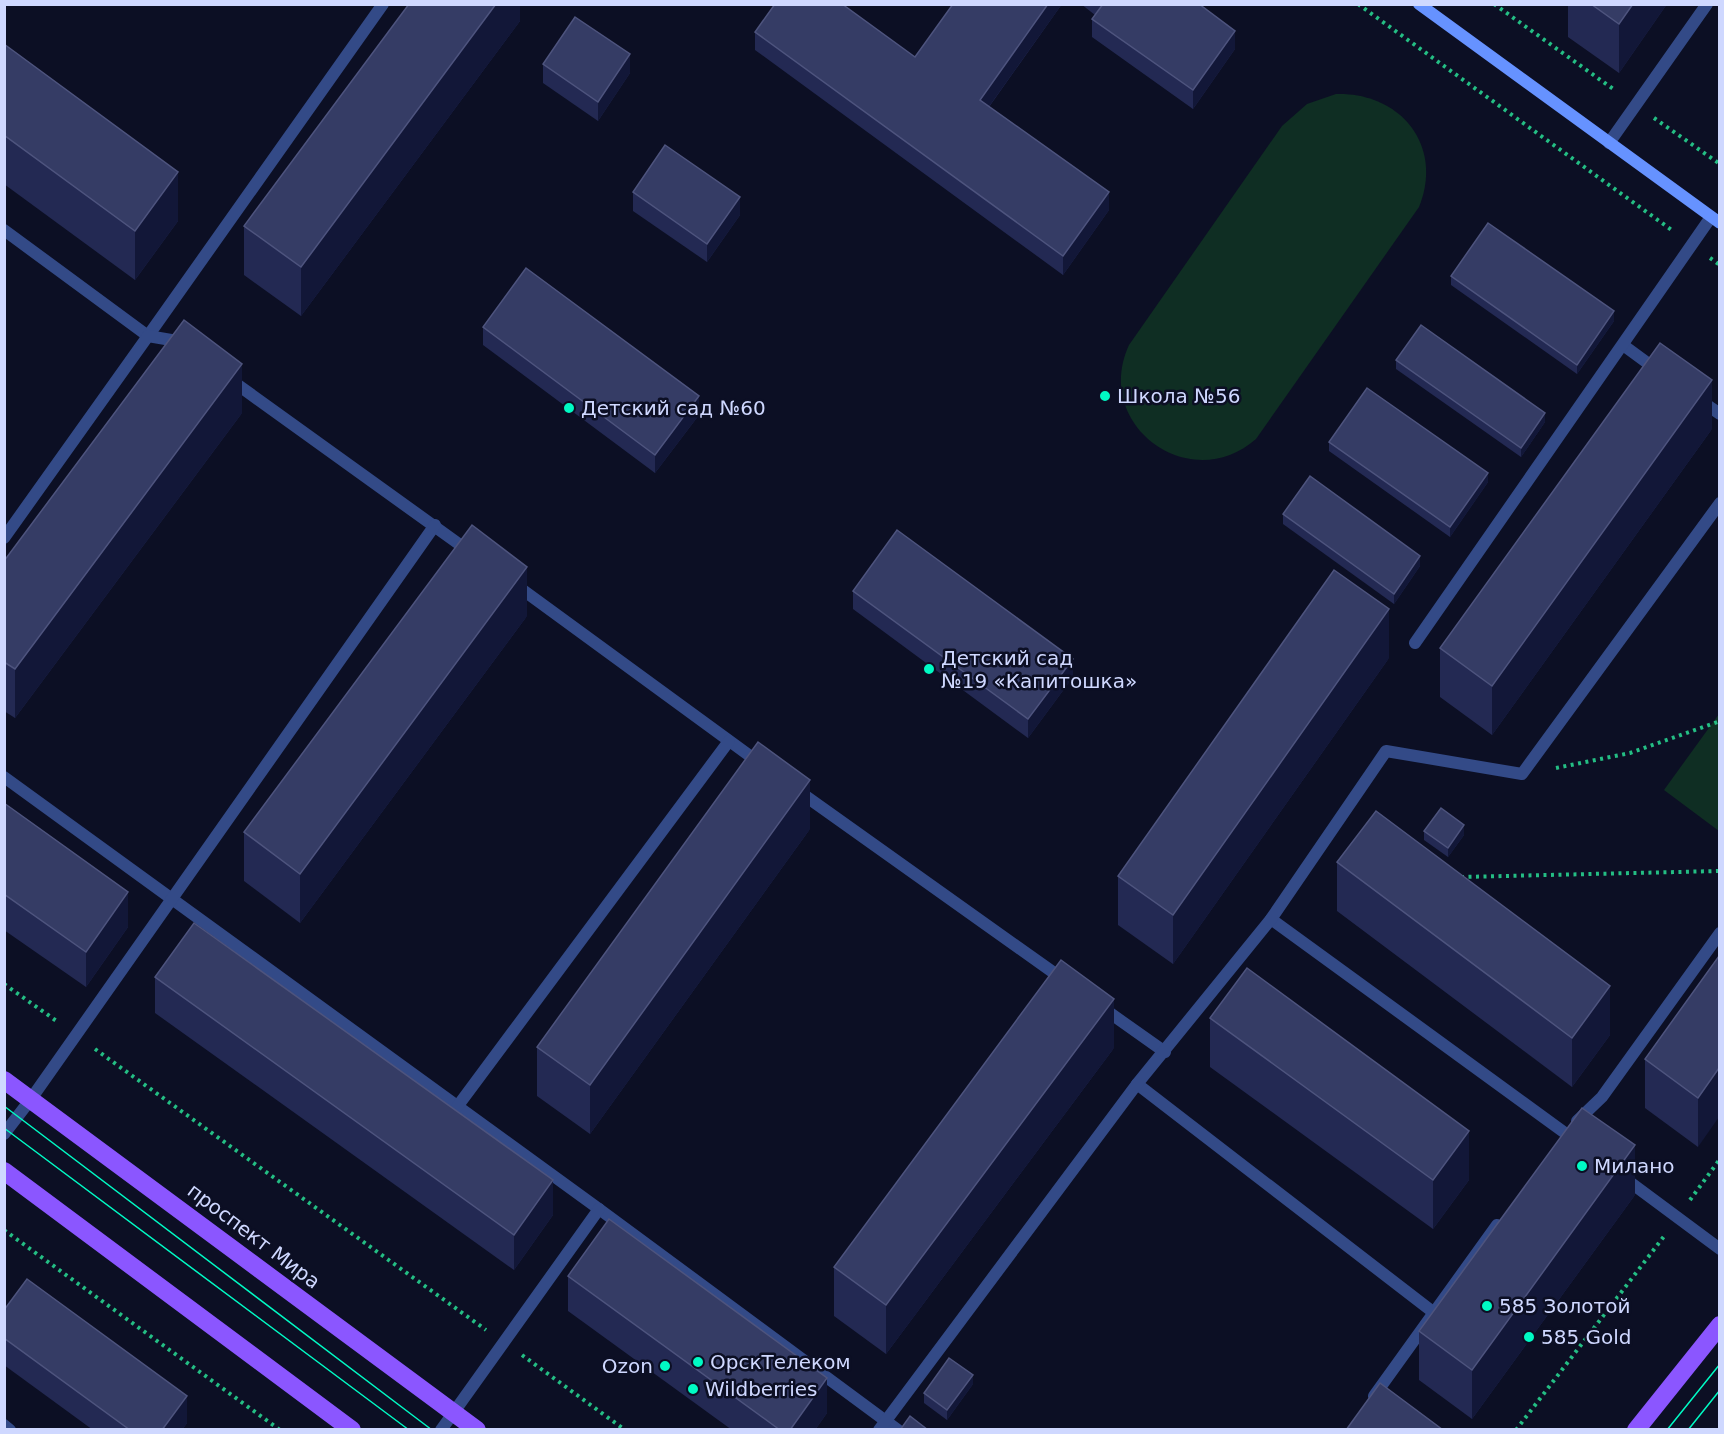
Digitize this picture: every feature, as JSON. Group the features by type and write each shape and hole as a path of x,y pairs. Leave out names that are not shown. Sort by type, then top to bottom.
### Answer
{"main road":[{"name":"проспект Мира","path":"4,1080 477,1430"},
{"path":"4,1171 352,1430"},
{"path":"1636,1430 1719,1325"}],"street":[{"path":"4,538 383,4"},
{"path":"1415,643 1692,245 1715,220 1419,4"},
{"path":"1609,143 1707,4"},
{"path":"4,230 148,336 177,341 196,355"},
{"path":"1623,345 1671,379"},
{"path":"224,375 482,560"},
{"path":"1690,393 1719,414"},
{"path":"882,1425 1137,1084 1271,919 1386,751 1522,774 1719,503"},
{"path":"4,1134 31,1099 435,525"},
{"path":"501,574 768,769"},
{"path":"457,1107 729,741"},
{"path":"4,777 599,1209 882,1425 898,1430"},
{"path":"787,783 1165,1052"},
{"path":"1271,919 1562,1137 1583,1146"},
{"path":"1562,1137 1602,1097 1719,933"},
{"path":"1137,1084 1433,1312"},
{"path":"1611,1167 1719,1249"},
{"path":"441,1430 599,1209"},
{"path":"1375,1399 1433,1312 1502,1218"},
{"path":"4,1425 10,1430"}],"path":[{"path":"1358,4 1719,265"},
{"path":"1494,4 1719,164"},
{"path":"1522,774 1630,753 1719,721"},
{"path":"1451,878 1719,871"},
{"path":"4,984 625,1430"},
{"path":"1687,1205 1719,1159"},
{"path":"4,1230 280,1430"},
{"path":"1516,1430 1667,1232"}],"green space":[{"path":"1336,94 1359,96 1379,102 1397,113 1411,126 1421,143 1426,163 1425,184 1419,207 1256,439 1230,455 1203,460 1177,456 1154,444 1136,425 1124,402 1121,374 1129,345 1282,126 1307,104"},
{"path":"1719,714 1719,831 1664,790"}],"building":[{"path":"409,4 496,4 301,267 244,226"},
{"path":"775,4 842,4 915,57 953,4 1048,4 980,100 1109,192 1063,256 755,32"},
{"path":"1103,4 1199,4 1235,31 1193,90 1092,19"},
{"path":"1591,4 1633,4 1619,24"},
{"path":"575,17 630,54 598,102 543,64"},
{"path":"4,44 178,172 135,231 4,135"},
{"path":"665,145 740,197 707,244 633,192"},
{"path":"1488,223 1614,311 1577,365 1451,276"},
{"path":"526,268 699,396 655,455 483,327"},
{"path":"184,320 242,364 15,669 4,662 4,561"},
{"path":"1421,325 1545,413 1521,448 1396,360"},
{"path":"1660,343 1712,380 1492,686 1440,648"},
{"path":"1367,388 1488,473 1450,527 1329,442"},
{"path":"1310,476 1420,556 1394,594 1283,514"},
{"path":"472,525 527,567 300,874 244,832"},
{"path":"897,530 1073,659 1028,719 853,591"},
{"path":"1334,570 1389,609 1173,915 1118,876"},
{"path":"758,742 810,780 590,1085 537,1047"},
{"path":"4,803 128,892 86,952 4,894"},
{"path":"1441,808 1464,825 1448,848 1424,831"},
{"path":"1376,811 1610,986 1572,1038 1337,862"},
{"path":"194,923 553,1180 514,1235 155,977"},
{"path":"1719,956 1719,1068 1698,1098 1645,1059"},
{"path":"1061,960 1114,999 886,1305 834,1267"},
{"path":"1247,968 1469,1131 1433,1180 1210,1018"},
{"path":"1582,1108 1635,1145 1472,1370 1419,1331"},
{"path":"609,1219 827,1378 790,1430 780,1430 568,1276"},
{"path":"27,1279 187,1396 162,1430 130,1430 4,1338 4,1310"},
{"path":"949,1358 973,1375 947,1410 924,1393"},
{"path":"1380,1383 1443,1430 1346,1430"},
{"path":"910,1416 928,1430 900,1430"}],"tram line":[{"path":"4,1106 432,1430"},
{"path":"4,1128 409,1430"},
{"path":"1667,1430 1720,1364"},
{"path":"1688,1430 1720,1390"}],"place":[{"name":"Школа №56","path":"1105,396"},
{"name":"Детский сад №60","path":"569,408"},
{"name":"Детский сад №19 «Капитошка»","path":"929,669"},
{"name":"Милано","path":"1582,1166"},
{"name":"585 Золотой","path":"1487,1306"},
{"name":"585 Gold","path":"1529,1337"},
{"name":"ОрскТелеком","path":"698,1362"},
{"name":"Ozon","path":"665,1366"},
{"name":"Wildberries","path":"693,1389"}]}
